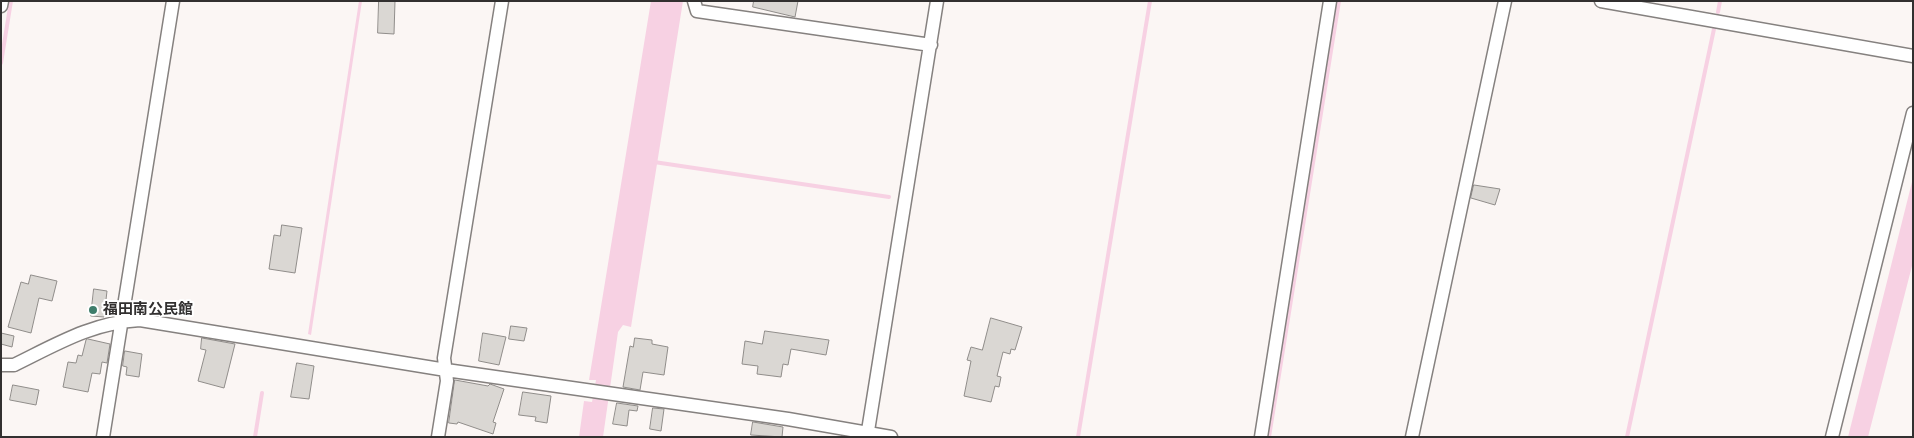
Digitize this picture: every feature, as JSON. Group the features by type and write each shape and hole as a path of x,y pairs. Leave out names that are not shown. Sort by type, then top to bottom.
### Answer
{"street":[{"path":"1,6 2,1"},
{"path":"104,437 173,1"},
{"path":"438,437 447,382 444,358 502,1"},
{"path":"694,1 697,11 930,45"},
{"path":"867,435 937,1"},
{"path":"1260,437 1330,1"},
{"path":"1412,437 1505,1"},
{"path":"1601,1 1913,56"},
{"path":"1832,437 1913,113"},
{"path":"1,365 14,365 86,330 123,321 140,320 446,370 592,391 867,435 891,437"}],"shaded area":[{"path":"359,1 362,1 311,335 308,334"},
{"path":"651,1 683,1 631,327 623,325 618,332 603,437 579,437 584,401 592,402 596,380 589,380"},
{"path":"1913,178 1913,262 1868,437 1848,437"}],"building":[{"path":"379,1 395,1 394,34 378,33"},
{"path":"754,1 798,1 795,17 753,7"},
{"path":"1474,185 1500,189 1495,205 1471,198"},
{"path":"282,225 302,228 295,273 269,269 274,235 280,236"},
{"path":"31,275 57,281 52,301 39,298 31,333 8,327 21,282 28,284"},
{"path":"94,289 107,291 104,317 91,316"},
{"path":"991,318 1022,327 1015,350 1011,349 1010,354 1003,352 997,376 1001,377 999,387 995,386 991,402 964,396 971,361 967,360 971,347 982,350"},
{"path":"511,326 527,328 524,341 509,339"},
{"path":"765,331 829,340 826,355 791,349 788,365 783,364 781,377 757,374 758,366 742,364 745,341 762,344"},
{"path":"1,333 14,336 12,347 1,344"},
{"path":"483,333 506,337 499,365 479,361"},
{"path":"202,338 235,344 224,388 198,381 206,350 201,349"},
{"path":"635,338 652,340 652,344 668,347 664,375 643,372 640,390 623,387 630,346 633,347"},
{"path":"86,340 110,344 107,363 102,362 100,374 92,373 88,392 63,387 68,362 76,363 78,355 82,356"},
{"path":"125,351 142,354 139,377 126,375 127,367 123,366"},
{"path":"297,363 314,366 309,399 291,397"},
{"path":"455,380 488,386 490,384 504,389 493,422 496,423 493,434 458,422 457,424 449,423"},
{"path":"13,385 39,390 36,405 10,400"},
{"path":"523,392 551,396 547,423 535,421 536,417 519,415"},
{"path":"617,403 638,406 637,411 629,410 627,426 613,424"},
{"path":"653,408 664,409 661,431 650,429"},
{"path":"753,422 783,427 782,437 751,435"}],"waterway":[{"path":"1,63 11,1"},
{"path":"1078,437 1150,1"},
{"path":"1269,437 1339,1"},
{"path":"1718,12 1720,1"},
{"path":"1627,437 1714,29"},
{"path":"654,162 889,197"},
{"path":"255,437 262,393"}],"place":[{"name":"福田南公民館","path":"93,310"}]}
